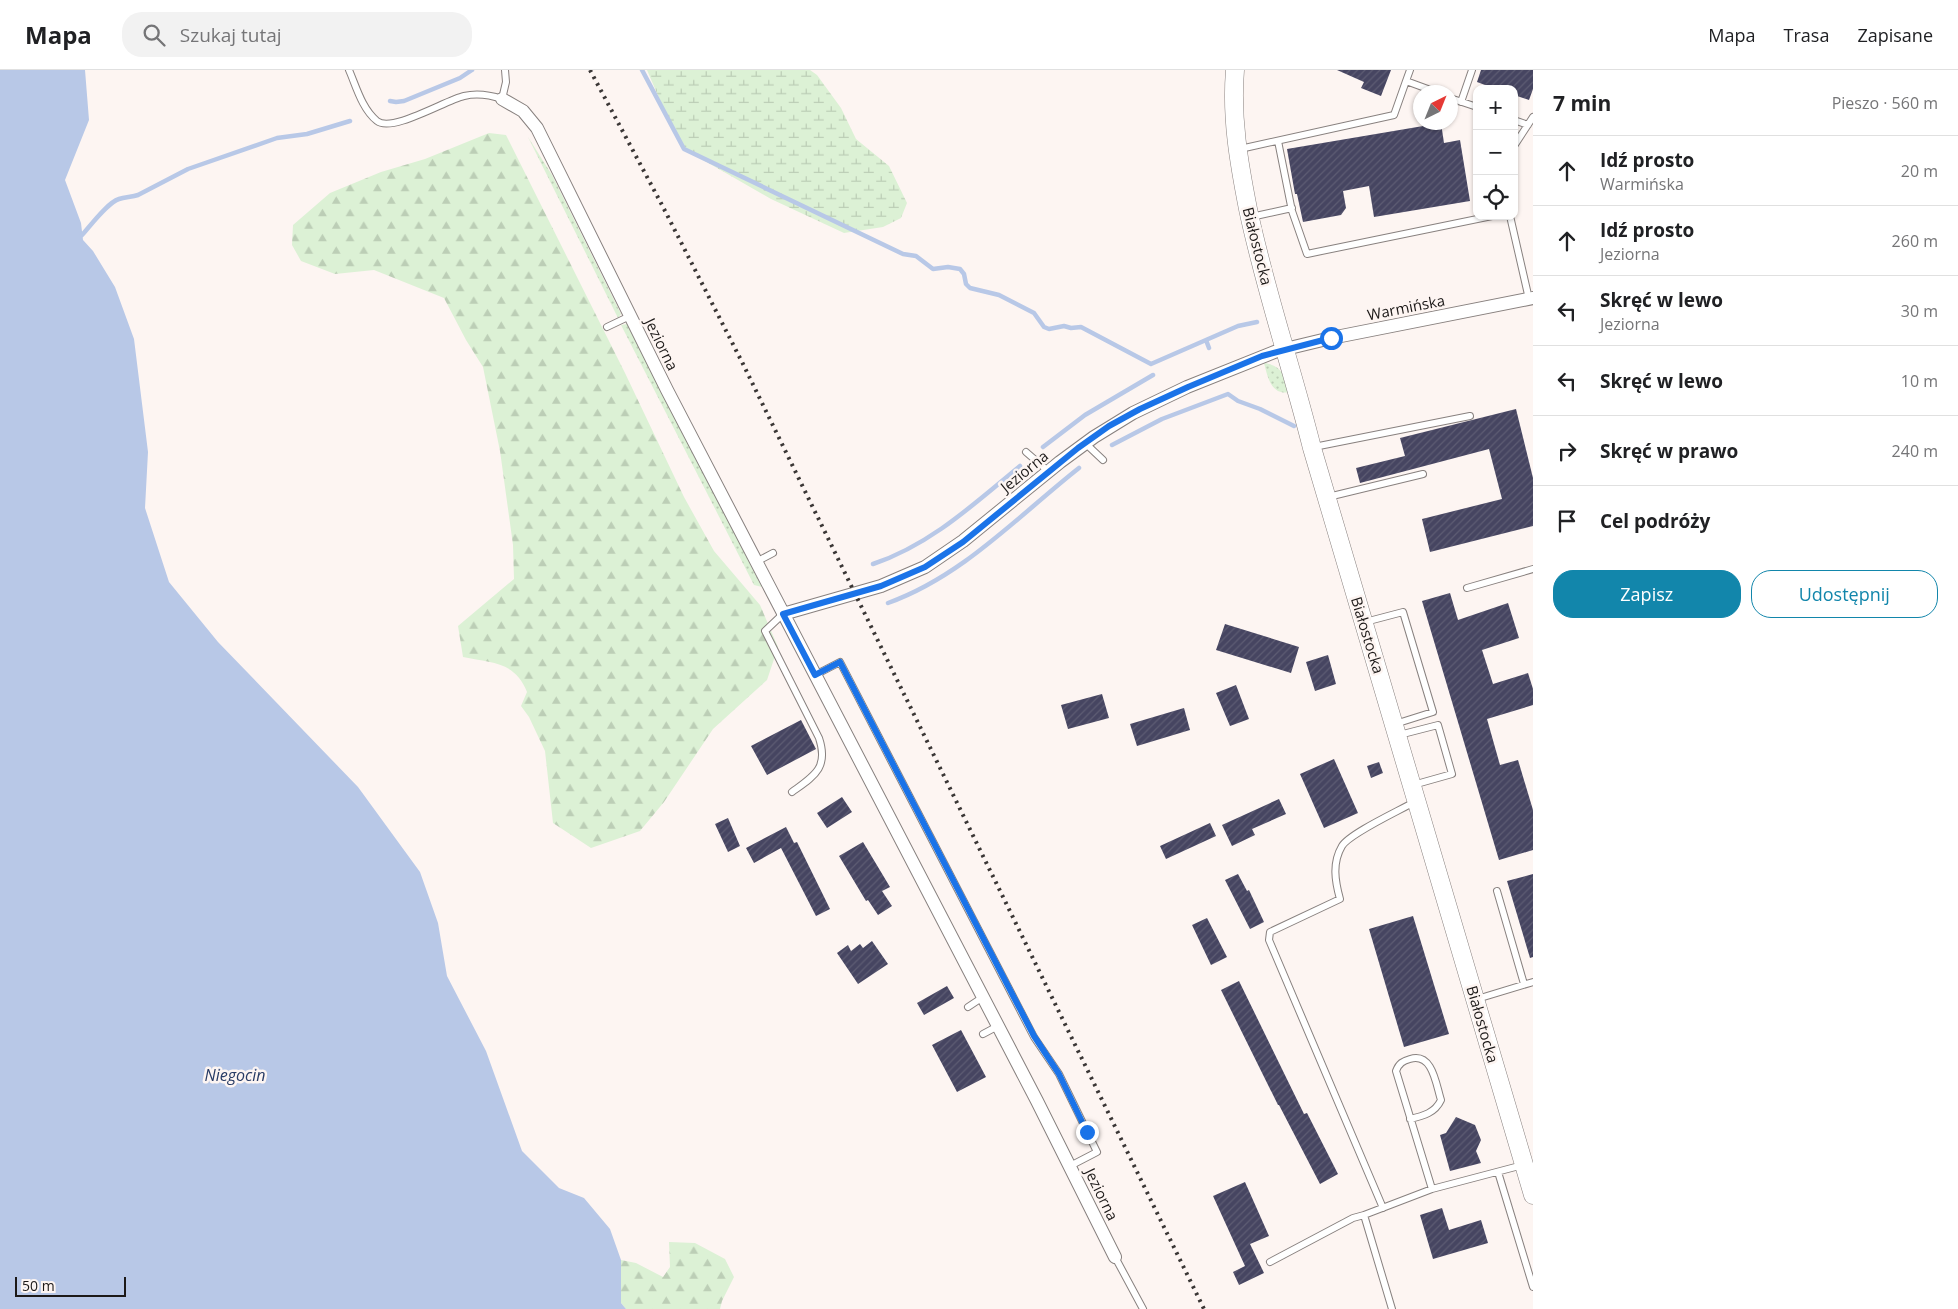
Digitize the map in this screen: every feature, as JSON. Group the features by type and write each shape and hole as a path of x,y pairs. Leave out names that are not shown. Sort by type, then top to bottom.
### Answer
{"street":[{"name":"Białostocka","path":"1235,70 1236,150 1256,247 1286,349 1312,448 1533,1195"},
{"name":"Jeziorna","path":"502,99 523,111 537,128 630,316 998,1026 1115,1257"},
{"name":"Warmińska","path":"1286,349 1531,298"},
{"name":"Jeziorna","path":"783,614 881,586 920,570 963,542 1048,471 1085,443 1122,419 1158,400 1258,358 1286,349"}],"lane":[{"path":"349,70 364,105 377,121 383,124 401,121 464,96 480,94 502,99 506,82 506,70"},
{"path":"1236,150 1394,115 1410,70"},
{"path":"1461,102 1472,70"},
{"path":"1406,82 1415,85"},
{"path":"1458,101 1473,106"},
{"path":"1518,140 1533,117"},
{"path":"1518,121 1528,125"},
{"path":"1278,141 1292,208 1307,254 1473,220"},
{"path":"1250,218 1292,208"},
{"path":"1511,220 1531,298"},
{"path":"607,327 630,316"},
{"path":"1312,448 1470,416"},
{"path":"1085,443 1103,460"},
{"path":"1026,452 1048,471"},
{"path":"1327,497 1423,474"},
{"path":"756,562 774,553"},
{"path":"1467,588 1533,569"},
{"path":"1364,622 1403,612 1433,712 1396,730"},
{"path":"783,614 765,631 819,738 823,757 822,764 814,776 792,792"},
{"path":"815,675 840,662 1034,1036 1059,1074 1097,1152 1070,1166"},
{"path":"1383,1208 1269,940 1270,932 1340,898 1334,879 1336,861 1343,844 1415,793 1452,774 1438,725 1396,730"},
{"path":"1497,891 1524,984"},
{"path":"1476,1000 1533,982"},
{"path":"968,1007 983,997"},
{"path":"983,1034 998,1026"},
{"path":"1410,1119 1426,1115 1437,1108 1441,1100 1429,1063 1423,1058 1404,1061 1398,1065 1396,1070 1410,1119 1432,1189"},
{"path":"1270,1262 1353,1218 1432,1189 1524,1165"},
{"path":"1498,1172 1533,1287"},
{"path":"1364,1215 1392,1309"},
{"name":"Jeziorna","path":"1115,1257 1143,1309"}],"green space":[{"path":"647,70 810,70 817,75 841,108 856,139 889,166 907,203 901,218 883,227 844,233 771,199 684,149 668,119"},
{"path":"489,133 506,135 625,373 684,497 714,551 760,605 778,647 767,680 713,729 664,802 640,831 591,848 553,823 545,751 529,717 521,706 527,692 522,682 516,674 501,665 463,657 458,626 514,579 513,545 500,451 483,367 466,340 444,298 374,270 335,274 301,261 292,245 293,225 330,193 381,172 425,159"},
{"path":"528,137 552,175 621,314 618,318"},
{"path":"627,324 762,587 754,585 621,325"},
{"path":"1264,363 1279,369 1285,377 1291,392 1284,393 1275,389 1269,380"},
{"path":"669,1242 695,1243 725,1259 734,1277 720,1309 626,1309 621,1303 621,1260 636,1263 663,1277 670,1267"}],"water":[{"name":"Niegocin","path":"0,70 85,70 89,120 65,180 81,223 83,240 93,251 115,287 134,339 148,452 145,508 169,582 218,642 358,787 420,872 438,923 447,976 486,1051 522,1151 559,1188 584,1198 610,1229 621,1260 621,1303 626,1309 0,1309"}],"building":[{"path":"1337,70 1391,70 1381,96 1361,88 1364,82"},
{"path":"1481,70 1533,70 1533,89 1529,100 1518,96 1518,85 1485,85 1477,82"},
{"path":"1413,128 1413,130 1442,130 1444,143 1460,140 1470,201 1374,217 1369,186 1343,191 1346,208 1341,215 1303,222 1297,194 1295,194 1287,149"},
{"path":"1516,409 1533,478 1533,526 1430,552 1422,519 1502,499 1489,449 1360,483 1356,468 1405,456 1400,438"},
{"path":"1450,593 1458,620 1508,603 1519,638 1482,650 1493,684 1528,673 1533,689 1533,705 1487,719 1500,765 1518,760 1533,810 1533,850 1499,860 1422,601"},
{"path":"1225,624 1299,647 1291,673 1216,650"},
{"path":"1328,655 1336,684 1315,691 1306,662"},
{"path":"1236,685 1249,719 1230,726 1216,693"},
{"path":"1102,694 1109,718 1068,729 1061,705"},
{"path":"1184,708 1190,730 1137,746 1130,724"},
{"path":"801,720 816,749 767,775 751,746"},
{"path":"1334,759 1358,813 1324,828 1300,774"},
{"path":"1379,762 1383,773 1371,778 1367,766"},
{"path":"842,797 852,812 827,828 817,813"},
{"path":"1279,799 1286,814 1252,829 1255,835 1232,846 1222,825"},
{"path":"728,818 740,846 728,852 715,824"},
{"path":"1210,823 1216,836 1166,859 1160,846"},
{"path":"786,827 794,843 797,842 830,909 816,916 781,848 754,863 746,848"},
{"path":"863,842 890,887 882,891 892,906 878,915 868,900 866,901 839,856"},
{"path":"1238,874 1247,891 1249,890 1264,922 1250,929 1225,880"},
{"path":"1533,874 1533,957 1530,958 1507,881"},
{"path":"1413,916 1449,1034 1404,1047 1369,929"},
{"path":"1207,918 1227,957 1211,965 1192,925"},
{"path":"872,941 888,964 858,984 837,953 848,945 851,951 860,944 863,948"},
{"path":"1239,981 1304,1114 1307,1113 1338,1174 1320,1184 1278,1105 1221,990"},
{"path":"947,986 954,998 924,1015 917,1003"},
{"path":"961,1030 986,1077 957,1092 932,1045"},
{"path":"1456,1117 1475,1125 1481,1140 1476,1151 1481,1163 1450,1171 1440,1135 1446,1133"},
{"path":"1245,1182 1269,1236 1250,1244 1264,1273 1239,1285 1233,1272 1245,1266 1213,1196"},
{"path":"1442,1208 1449,1230 1481,1220 1488,1243 1433,1259 1420,1215"}],"waterway":[{"path":"390,101 404,101 460,78 472,70"},
{"path":"642,70 684,149 903,254 916,256 933,269 948,267 960,269 964,274 966,284 970,288 999,295 1034,313 1044,327 1049,329 1064,326 1071,328 1081,327 1151,364 1238,326 1257,322"},
{"path":"82,235 114,201 138,195 188,169 277,138 307,134 350,121"},
{"path":"1206,340 1209,348"},
{"path":"1043,447 1085,415 1153,375"},
{"path":"1112,445 1162,419 1228,394 1238,401 1260,409 1294,426"},
{"path":"873,564 894,556 932,535 968,509 1020,466"},
{"path":"888,603 941,577 965,561 1079,468"}],"railway":[{"path":"590,70 662,205 742,362 1204,1309"}],"route":[{"path":"1087,1132 1059,1074 1034,1036 840,662 815,675 783,614 881,586 925,567 963,542 1078,448 1109,426 1140,409 1262,356 1331,338"}]}
